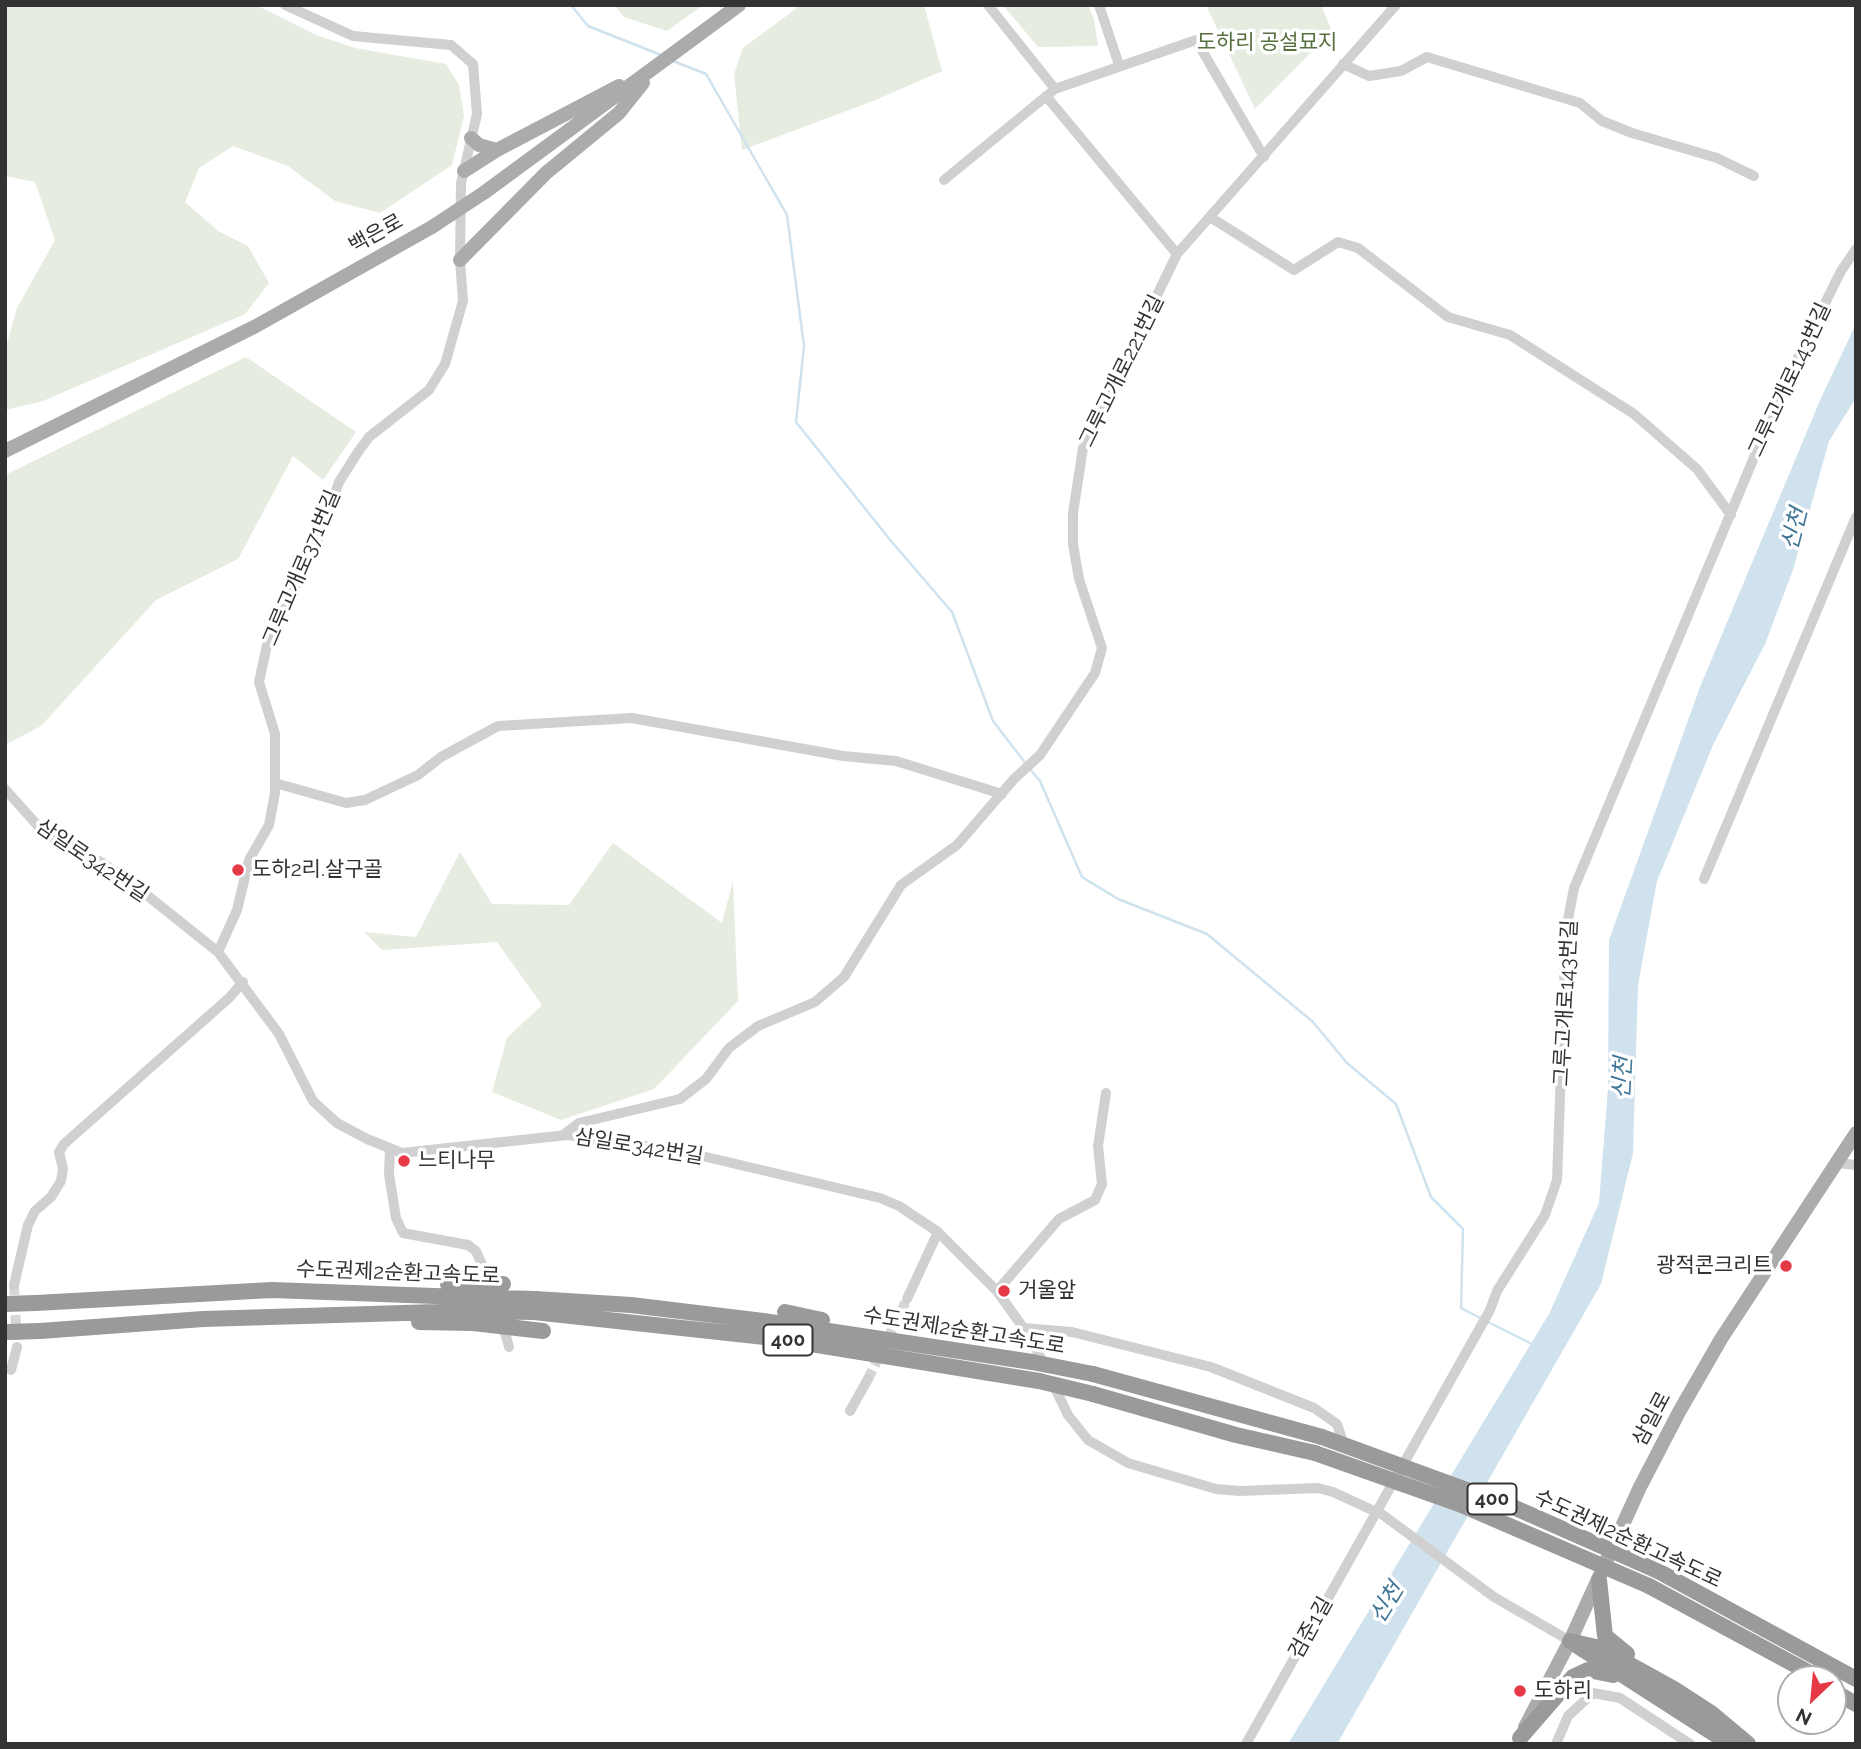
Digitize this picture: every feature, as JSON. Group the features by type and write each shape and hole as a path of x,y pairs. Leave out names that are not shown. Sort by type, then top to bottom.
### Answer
{"highway":[{"path":"272,1290 503,1284"},
{"name":"수도권제2순환고속도로","path":"5,1304 272,1290 468,1310 631,1305 958,1349 1093,1374 1322,1437 1513,1507 1658,1571 1856,1679"},
{"name":"수도권제2순환고속도로","path":"535,1306 886,1354 1039,1381 1236,1435 1315,1453 1460,1504 1649,1586 1793,1665"},
{"path":"6,1332 203,1319 468,1310 543,1331"},
{"path":"785,1312 958,1349"},
{"path":"734,1340 886,1354"},
{"path":"1599,1580 1605,1636 1739,1740"},
{"path":"1570,1641 1600,1647 1674,1689"},
{"path":"1570,1641 1673,1707 1715,1744"},
{"path":"1759,1648 1788,1665"},
{"path":"1518,1741 1573,1678 1588,1670 1607,1672 1644,1687"},
{"path":"1673,1707 1739,1740 1755,1744"}],"main road":[{"name":"백은로","path":"5,451 256,326 432,227 675,55 739,5"},
{"path":"464,171 496,150 659,66"},
{"path":"460,260 546,173 619,113 659,66"},
{"path":"471,138 479,145 496,150"},
{"name":"삼일로","path":"1518,1741 1570,1641 1640,1487 1691,1392 1762,1275 1852,1139"}],"street":[{"name":"그루고개로371번길","path":"218,952 237,910 248,860 269,825 275,783 275,734 259,682 267,645 320,535 339,482 358,452 369,438 429,390 445,365 463,301 460,260 464,171 477,114 473,64 450,45 353,36 285,5"},
{"path":"988,5 1050,92 1177,254"},
{"path":"1099,5 1119,65"},
{"name":"그루고개로221번길","path":"562,1136 579,1122 680,1099 706,1079 729,1048 758,1026 815,1002 844,977 901,886 957,845 1014,779 1041,755 1095,673 1101,648 1079,579 1073,544 1073,513 1083,448 1177,254 1396,5"},
{"path":"944,180 1050,92 1119,65 1196,40 1264,157"},
{"path":"1343,64 1369,76 1401,71 1427,57 1580,103 1602,121 1632,133 1717,158 1755,176"},
{"path":"1210,217 1294,270 1338,242 1358,248 1448,317 1510,335 1634,414 1697,469 1731,515"},
{"name":"그루고개로143번길","path":"1475,1333 1490,1310 1497,1291 1545,1214 1557,1180 1566,930 1574,888 1783,388 1841,271 1856,249"},
{"path":"1704,879 1856,517"},
{"path":"275,783 346,803 365,800 418,775 441,757 498,726 632,718 842,756 896,761 1002,794"},
{"name":"삼일로342번길","path":"5,789 46,835 102,862 218,952"},
{"path":"15,1285 28,1225 35,1211 51,1197 61,1181 63,1169 59,1152 64,1144 229,998 243,982 218,952"},
{"name":"삼일로342번길","path":"243,982 279,1034 313,1101 337,1123 390,1150 437,1151 562,1136 681,1151 840,1186 899,1206 938,1232 998,1292 1024,1328 1068,1415 1088,1440 1128,1463 1216,1489 1240,1491 1318,1488 1379,1513 1477,1584 1543,1627 1570,1641"},
{"path":"998,1292 1059,1219 1095,1200 1102,1184 1098,1146 1106,1094"},
{"path":"390,1150 389,1174 396,1218 402,1233 468,1245 477,1251 490,1279 509,1348"},
{"path":"1838,1163 1856,1165"},
{"path":"907,1299 938,1232"},
{"path":"1024,1328 1072,1332 1211,1367 1314,1408 1337,1424 1342,1439"},
{"name":"검준1길","path":"1246,1744 1379,1513 1475,1333"},
{"path":"11,1370 17,1347"},
{"path":"850,1411 868,1379"},
{"path":"1556,1744 1569,1716 1592,1693 1620,1698 1690,1744"}],"green space":[{"path":"5,5 256,5 316,35 355,48 446,64 459,85 464,116 452,165 380,213 335,201 288,166 233,146 199,168 185,202 218,231 248,246 269,283 245,314 43,401 5,410 5,351 17,308 55,240 35,182 5,176"},
{"path":"614,5 703,5 667,31 624,17"},
{"path":"801,5 924,5 942,71 873,101 742,150 734,74 743,48"},
{"path":"1003,5 1088,5 1094,19 1098,46 1038,47"},
{"name":"도하리 공설묘지","path":"1206,5 1321,5 1332,31 1255,109"},
{"path":"246,357 356,432 323,480 293,456 238,559 156,600 41,726 5,745 5,475"},
{"path":"613,843 722,923 733,881 738,1001 654,1089 561,1120 492,1092 507,1038 542,1005 497,942 382,950 364,932 416,937 460,852 492,904 569,905"}],"water":[{"name":"신천","path":"1856,324 1856,398 1829,441 1793,570 1765,644 1713,745 1657,881 1638,985 1633,1153 1601,1284 1337,1744 1288,1744 1549,1314 1599,1203 1608,1088 1609,940 1700,687 1821,398"}],"waterway":[{"path":"571,5 588,26 661,55"},
{"path":"673,61 706,74 787,215 804,346 796,422 952,612 993,721 1026,764"},
{"path":"1030,769 1040,781 1082,877 1118,899 1207,934 1313,1022 1347,1063 1396,1104 1431,1197 1463,1229 1461,1308 1482,1319"},
{"path":"1488,1322 1532,1344"}],"tunnel":[{"path":"14,1285 17,1347"},
{"path":"868,1379 907,1299"}],"place":[{"name":"도하2리.살구골","path":"238,870"},
{"name":"느티나무","path":"404,1161"},
{"name":"광적콘크리트","path":"1786,1266"},
{"name":"거울앞","path":"1004,1291"},
{"name":"도하리","path":"1520,1691"}]}
